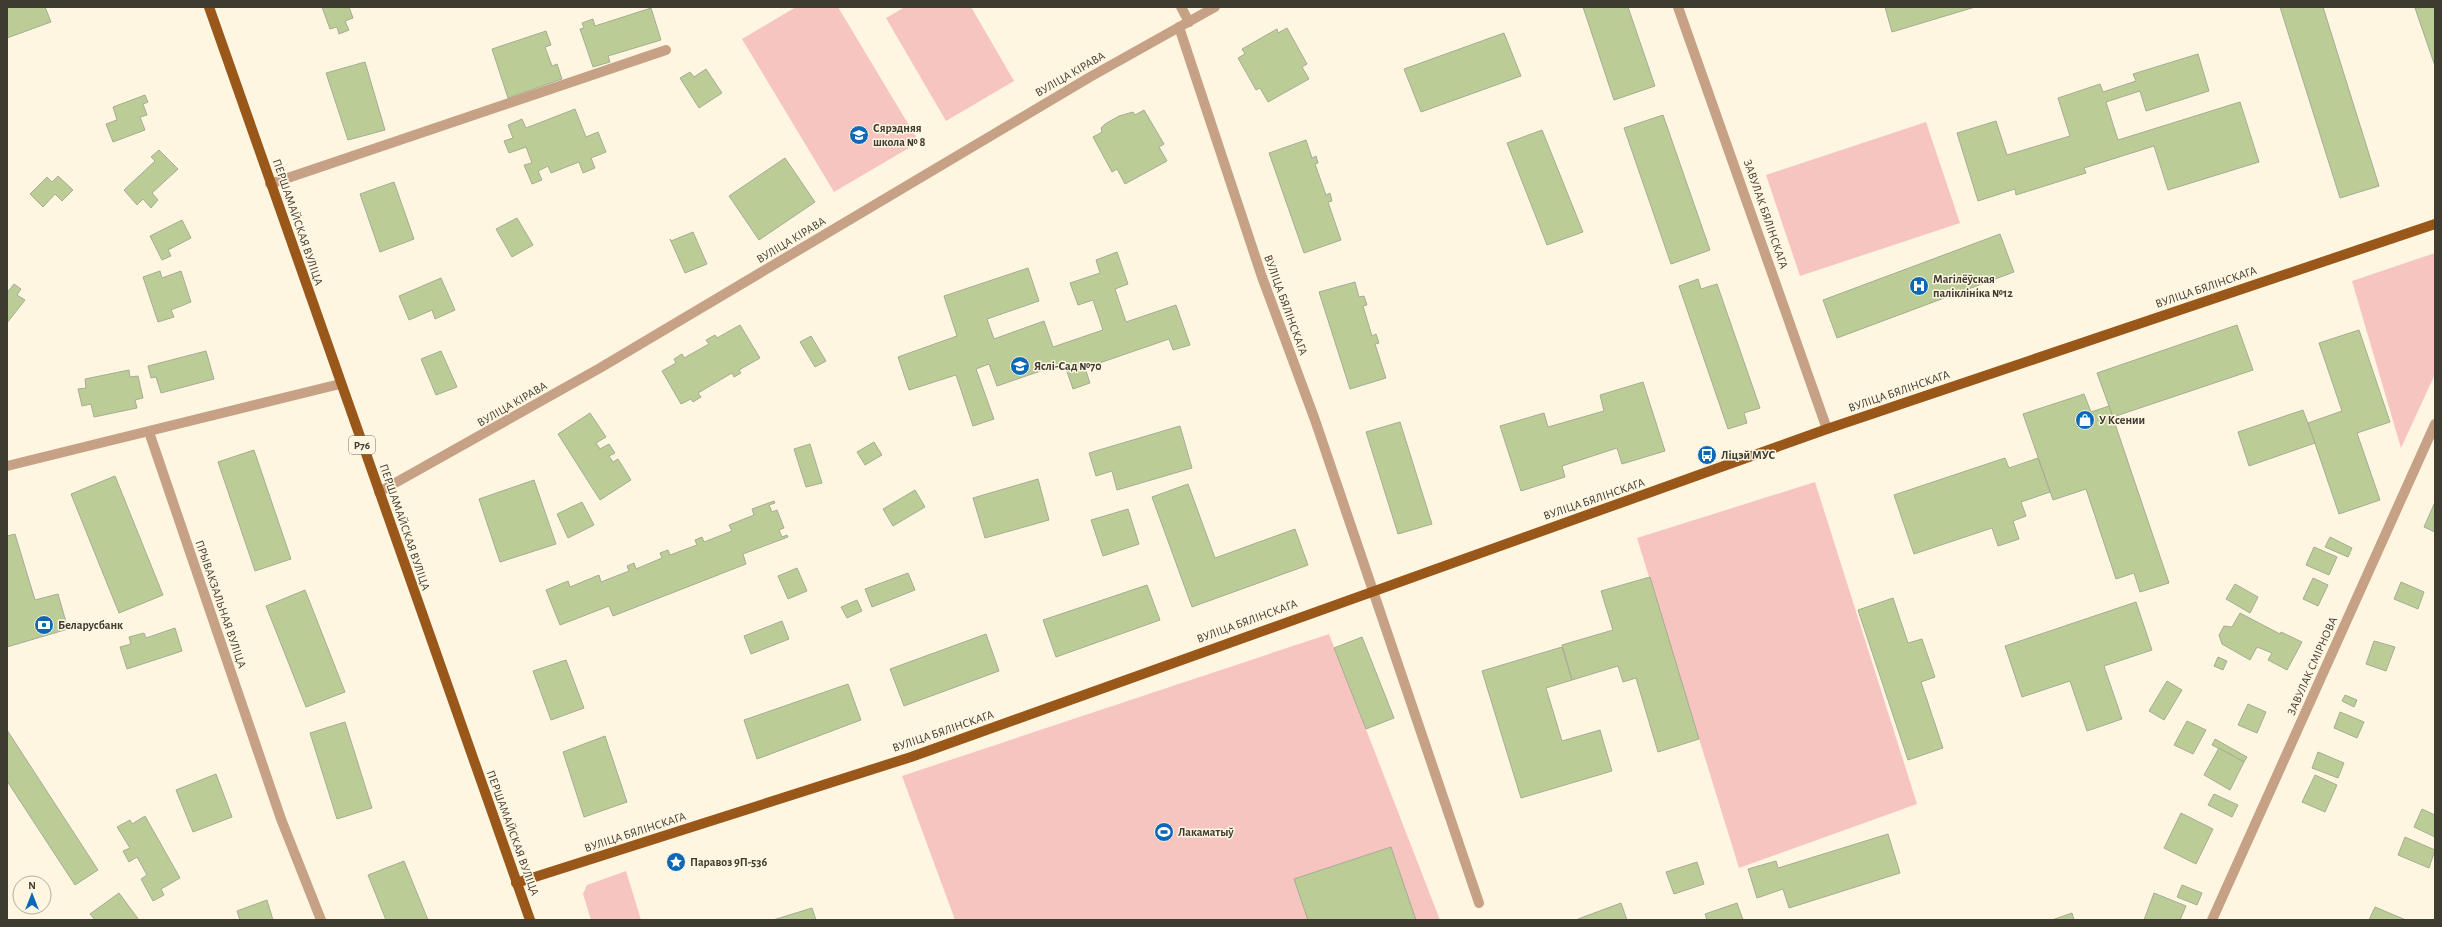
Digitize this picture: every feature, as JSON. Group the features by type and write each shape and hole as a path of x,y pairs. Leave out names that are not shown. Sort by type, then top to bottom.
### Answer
{"main road":[{"name":"ПЕРШАМАЙСКАЯ ВУЛІЦА","path":"209,7 340,384 530,920"},
{"name":"ВУЛІЦА БЯЛІНСКАГА","path":"516,883 911,756 1374,590 1714,471 1827,429 2435,224"}],"street":[{"path":"1181,7 1189,22"},
{"name":"ВУЛІЦА КІРАВА","path":"379,492 600,368 1090,77 1214,7"},
{"name":"ЗАВУЛАК БЯЛІНСКАГА","path":"1678,7 1827,429"},
{"name":"ВУЛІЦА БЯЛІНСКАГА","path":"1179,27 1259,270 1315,420 1374,590 1479,903"},
{"path":"270,184 666,50"},
{"path":"7,466 340,384"},
{"name":"ЗАВУЛАК СМІРНОВА","path":"2212,920 2435,424"},
{"name":"ПРЫВАКЗАЛЬНАЯ ВУЛІЦА","path":"149,432 281,818 321,920"}],"shaded area":[{"path":"796,7 838,7 919,142 834,192 742,39"},
{"path":"905,7 971,7 1014,81 946,121 886,18"},
{"path":"1926,122 1960,223 1800,276 1766,175"},
{"path":"2435,253 2435,374 2401,448 2352,281"},
{"path":"1815,482 1917,804 1739,868 1637,538"},
{"name":"Лакаматыў","path":"1329,634 1440,920 955,920 902,776"},
{"path":"626,871 641,920 591,920 583,894 587,885"}],"building":[{"path":"7,7 45,7 51,22 7,38"},
{"path":"322,7 349,7 353,18 345,21 349,30 339,34 337,27 330,29"},
{"path":"1583,7 1628,7 1655,86 1614,100"},
{"path":"1885,7 1975,7 1892,32"},
{"path":"2280,7 2323,7 2379,186 2340,198"},
{"path":"2435,7 2435,66 2415,8"},
{"path":"651,8 661,40 608,56 610,62 593,67 580,29 584,28 582,23 593,19 595,26"},
{"path":"1287,28 1307,64 1302,67 1309,79 1268,102 1260,88 1256,90 1238,58 1245,54 1242,49 1277,29 1278,33"},
{"path":"546,31 551,45 545,47 552,66 557,64 562,79 508,98 492,49"},
{"path":"1504,33 1521,76 1421,112 1404,69"},
{"path":"2198,54 2209,91 2146,111 2140,91 2106,102 2118,140 2240,102 2259,162 2168,190 2154,146 2084,168 2086,173 2016,195 2015,189 1978,201 1957,133 1996,121 2007,155 2070,136 2058,98 2100,84 2103,92 2136,81 2133,74"},
{"path":"365,62 385,130 348,140 326,73"},
{"path":"706,69 722,93 699,108 680,78 690,72 694,77"},
{"path":"145,95 148,102 143,104 147,115 140,117 145,130 113,142 106,124 117,120 113,107"},
{"path":"575,109 586,137 598,132 606,152 591,158 595,168 583,173 579,162 551,173 548,166 538,171 542,180 532,184 524,165 532,163 526,147 509,153 504,141 513,138 508,125 522,119 526,128"},
{"path":"1144,110 1164,144 1159,147 1167,161 1125,184 1117,169 1112,172 1093,137 1102,132 1101,128 1105,124 1119,116 1133,112 1135,115"},
{"path":"1663,115 1710,250 1671,264 1624,128"},
{"path":"1542,130 1583,232 1547,245 1507,143"},
{"path":"1306,140 1312,158 1316,156 1318,163 1315,164 1326,195 1330,193 1332,201 1328,202 1341,240 1304,253 1269,153"},
{"path":"159,150 178,169 152,193 158,200 151,208 143,199 137,205 124,190 155,161 151,157"},
{"path":"785,158 815,202 759,240 729,196"},
{"path":"58,176 73,190 62,201 55,194 43,207 30,194 47,177 52,182"},
{"path":"394,182 414,239 380,252 360,194"},
{"path":"517,218 533,245 512,257 496,229"},
{"path":"182,220 191,238 168,250 171,256 162,260 150,236"},
{"path":"693,232 707,264 685,273 670,239 671,241"},
{"name":"Магілёўская паліклініка №12","path":"2000,234 2014,272 1837,338 1823,300"},
{"path":"1117,252 1128,284 1115,289 1126,322 1176,305 1190,345 1173,350 1169,339 1085,368 1090,383 1073,389 1064,363 997,386 989,364 976,369 994,419 973,426 956,375 909,390 898,357 957,336 944,296 1028,268 1039,301 987,319 994,339 1044,321 1053,347 1103,330 1093,300 1078,305 1070,283 1100,273 1096,260"},
{"path":"160,271 162,278 181,271 191,302 171,310 174,317 158,322 143,277"},
{"path":"441,278 455,310 435,319 432,310 409,320 399,296"},
{"path":"1698,279 1701,289 1717,284 1760,408 1744,413 1747,423 1728,429 1679,286"},
{"path":"1355,282 1359,297 1364,296 1367,305 1363,306 1372,336 1376,334 1379,343 1375,344 1386,378 1350,389 1319,292"},
{"path":"14,284 21,289 17,295 25,300 7,323 7,293"},
{"path":"740,325 760,358 739,370 741,373 734,377 732,373 698,393 701,397 693,402 691,399 681,404 662,371 676,363 674,359 682,354 684,358 709,344 706,340 715,335 717,338"},
{"path":"2237,325 2253,370 2113,417 2097,373"},
{"path":"2359,330 2390,422 2357,433 2380,500 2339,514 2308,423 2342,411 2319,343"},
{"path":"811,336 826,361 815,367 800,342"},
{"path":"206,351 214,379 161,393 156,377 151,378 148,366"},
{"path":"441,351 457,387 436,395 421,359"},
{"path":"129,370 130,377 138,376 143,398 135,400 137,408 94,417 91,404 82,406 78,389 86,388 85,379"},
{"path":"1643,382 1665,451 1622,464 1617,448 1562,466 1565,477 1521,491 1500,426 1544,413 1548,427 1604,411 1600,395"},
{"path":"2084,394 2091,412 2109,406 2169,583 2140,592 2134,573 2116,579 2086,489 2053,500 2023,414"},
{"path":"2303,410 2315,443 2249,466 2238,432"},
{"path":"590,413 606,437 596,443 600,449 609,444 615,453 609,456 613,462 618,459 631,480 600,500 558,434"},
{"path":"1400,422 1432,524 1398,534 1366,432"},
{"path":"1180,426 1192,468 1117,490 1112,471 1096,476 1089,453"},
{"path":"874,442 882,455 865,465 857,452"},
{"path":"810,444 822,483 806,487 794,449"},
{"path":"254,450 291,559 255,571 218,462"},
{"path":"2005,458 2009,468 2038,458 2050,492 2021,502 2026,516 2013,521 2019,539 1998,546 1992,528 1914,554 1894,495"},
{"path":"115,476 163,595 119,613 71,494"},
{"path":"1038,479 1049,520 985,538 973,498"},
{"path":"534,480 556,544 500,562 479,499"},
{"path":"1188,484 1215,558 1295,529 1308,565 1192,607 1152,497"},
{"path":"915,490 925,507 893,526 883,509"},
{"path":"774,501 775,503 769,505 772,512 777,510 784,528 779,530 782,537 787,535 788,537 743,554 746,564 613,616 609,606 560,625 546,590 568,581 570,587 599,575 601,582 629,571 627,566 634,563 636,569 662,558 660,553 668,550 670,555 697,545 695,540 702,537 704,542 732,531 729,525 754,515 752,509"},
{"path":"582,502 594,525 568,538 557,514"},
{"path":"2435,502 2435,532 2424,527"},
{"path":"1128,509 1139,544 1103,556 1091,520"},
{"path":"15,534 35,600 58,594 68,629 7,647 7,536"},
{"path":"2330,537 2352,548 2348,557 2325,547"},
{"path":"2314,547 2337,557 2329,575 2306,565"},
{"path":"797,568 807,591 788,599 778,576"},
{"path":"908,573 915,590 872,607 865,589"},
{"path":"1650,577 1699,739 1658,752 1636,678 1623,682 1618,666 1572,680 1562,645 1613,630 1601,591"},
{"path":"2313,578 2328,585 2318,606 2303,599"},
{"path":"2401,582 2424,592 2418,609 2394,599"},
{"path":"2235,584 2258,597 2250,613 2226,599"},
{"path":"1147,585 1160,620 1056,657 1043,620"},
{"path":"305,590 345,692 306,707 266,606"},
{"path":"1893,598 1908,643 1922,639 1935,677 1921,682 1943,748 1908,760 1858,610"},
{"path":"857,600 862,611 847,618 841,607"},
{"path":"2136,602 2152,650 2104,666 2122,719 2087,731 2070,681 2022,697 2005,646"},
{"path":"2240,613 2280,634 2281,632 2302,642 2287,670 2268,660 2272,653 2257,647 2250,660 2222,644 2219,635 2224,626 2232,627"},
{"path":"782,621 789,639 751,654 744,636"},
{"path":"175,628 182,651 127,669 120,647 131,644 129,637 144,633 146,638"},
{"path":"986,634 999,671 904,706 890,669"},
{"path":"1362,637 1394,718 1366,729 1334,648"},
{"path":"2374,641 2395,647 2386,671 2366,664"},
{"path":"1562,647 1572,680 1546,688 1562,741 1600,730 1612,771 1521,798 1482,671"},
{"path":"2218,657 2227,661 2223,670 2214,666"},
{"path":"566,660 584,708 551,720 533,671"},
{"path":"2167,681 2182,690 2164,720 2149,711"},
{"path":"848,684 861,720 757,759 744,720"},
{"path":"2345,695 2357,700 2354,707 2342,701"},
{"path":"2248,704 2266,712 2257,733 2238,725"},
{"path":"2340,712 2364,722 2357,738 2334,728"},
{"path":"2187,721 2206,730 2193,754 2174,745"},
{"path":"345,722 372,808 337,819 310,733"},
{"path":"7,730 98,870 75,885 7,781"},
{"path":"605,736 627,802 584,817 563,752"},
{"path":"2215,739 2247,757 2244,762 2212,745"},
{"path":"2219,748 2244,762 2230,790 2204,775"},
{"path":"2318,752 2344,763 2338,778 2312,768"},
{"path":"216,774 232,817 193,832 176,790"},
{"path":"2315,775 2337,785 2325,812 2302,802"},
{"path":"2214,794 2238,805 2232,817 2208,805"},
{"path":"2422,809 2435,815 2435,837 2414,827"},
{"path":"2181,813 2213,829 2196,864 2164,848"},
{"path":"145,816 180,878 161,889 164,895 153,901 141,879 147,875 137,857 129,862 123,851 130,848 117,827 130,820 132,824"},
{"path":"1888,834 1900,873 1789,908 1783,889 1757,898 1748,869 1776,861 1778,868"},
{"path":"2405,837 2435,850 2429,868 2398,855"},
{"path":"1391,847 1416,920 1308,920 1294,879"},
{"path":"404,861 428,920 386,920 368,875"},
{"path":"1697,862 1704,884 1674,894 1666,872"},
{"path":"2182,885 2202,893 2197,905 2177,897"},
{"path":"119,893 139,920 95,920 90,914"},
{"path":"2154,893 2186,906 2180,920 2144,920"},
{"path":"267,900 273,920 240,920 237,911"},
{"path":"1621,903 1627,920 1578,920 1578,919"},
{"path":"1737,903 1743,920 1707,920 1705,914"},
{"path":"2375,907 2406,920 2369,920"},
{"path":"812,908 816,920 773,920"},
{"path":"2072,913 2074,920 2052,920"}],"place":[{"name":"Сярэдняя школа № 8","path":"859,135"},
{"name":"Магілёўская паліклініка №12","path":"1919,286"},
{"name":"Яслі-Сад №70","path":"1020,366"},
{"name":"У Ксении","path":"2085,420"},
{"name":"Ліцэй МУС","path":"1707,455"},
{"name":"Беларусбанк","path":"44,625"},
{"name":"Лакаматыў","path":"1164,832"},
{"name":"Паравоз 9П-536","path":"676,862"}]}
